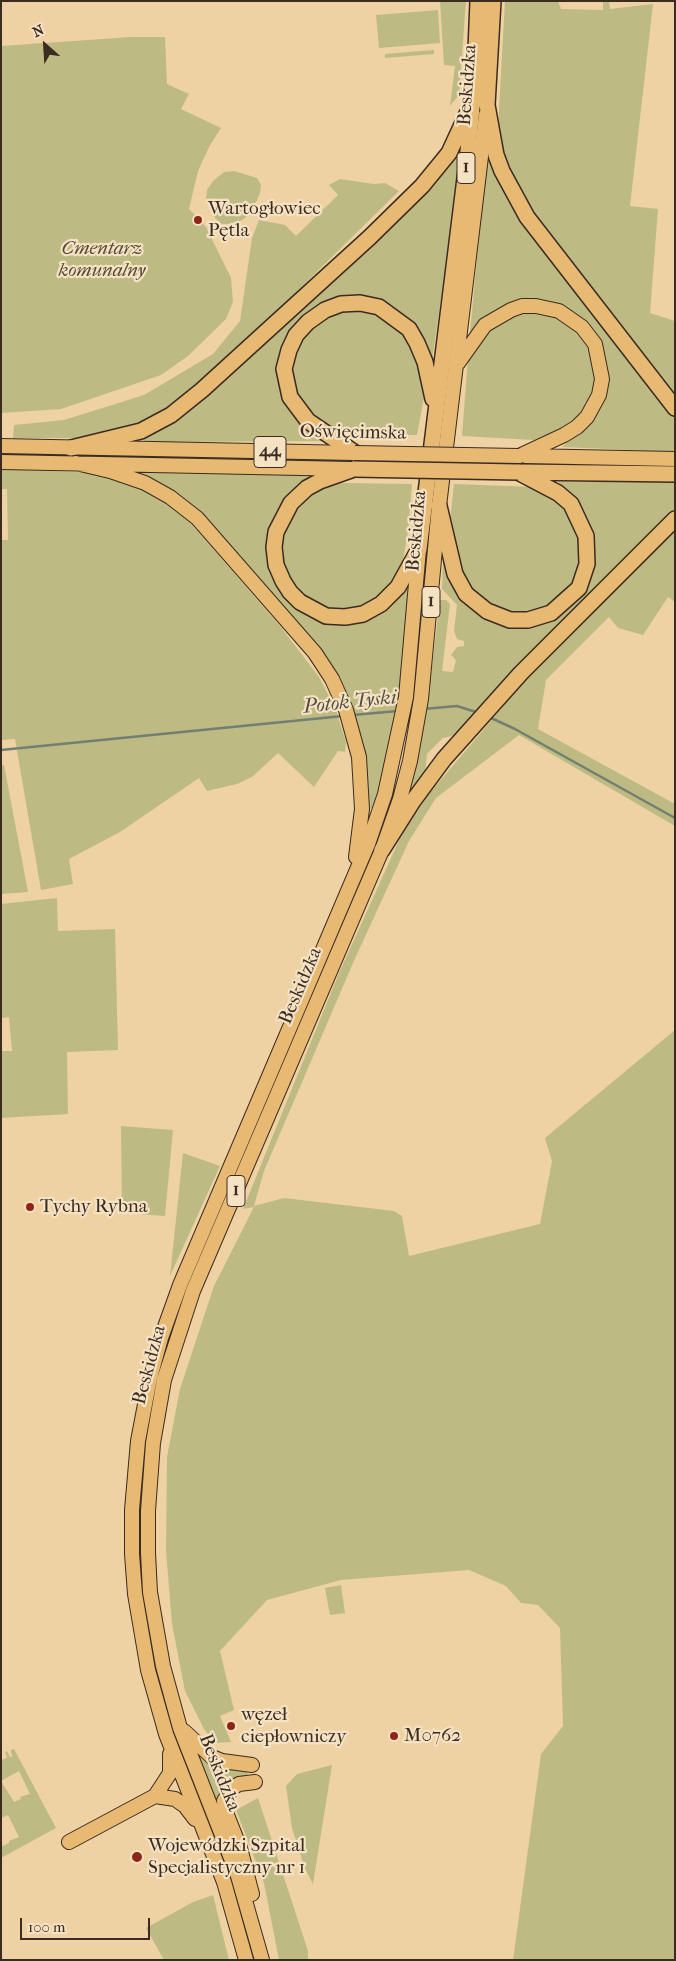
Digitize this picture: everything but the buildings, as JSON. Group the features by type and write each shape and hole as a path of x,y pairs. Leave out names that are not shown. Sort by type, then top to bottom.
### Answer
{"highway":[{"name":"Beskidzka","path":"478,1 480,104"},
{"name":"Beskidzka","path":"419,549 435,412 480,104 493,1"},
{"path":"480,104 496,155 509,188 526,217 675,408"},
{"path":"71,448 112,440 157,424 202,390 370,237 422,186 449,153 480,104"},
{"path":"355,453 308,421 290,397 286,382 284,369 296,335 308,322 325,310 341,304 360,303 379,307 398,319 409,329 425,362 435,412"},
{"path":"354,469 307,488 291,503 282,517 274,547 276,564 290,592 314,611 326,616 345,617 363,614 391,596 419,549"},
{"name":"Oświęcimska","path":"354,469 675,474"},
{"path":"439,506 455,574 466,594 487,611 510,620 528,620 551,613 579,588 587,564 586,536 570,504 558,493 518,472"},
{"path":"382,850 430,776 475,724 521,673 675,519"}],"main road":[{"name":"Beskidzka","path":"262,1960 252,1917 238,1876 180,1728 169,1690 156,1631 148,1553 150,1471 164,1380 193,1291 382,850 400,799 418,721 421,699 439,506 456,365 480,104"},
{"path":"456,365 486,325 522,306 536,306 559,311 588,333 595,344 599,357 602,379 597,400 587,417 577,427 519,456"},
{"name":"Oświęcimska","path":"1,446 675,459"},
{"name":"Oświęcimska","path":"1,462 354,469"},
{"path":"76,463 110,471 145,483 170,497 197,518 315,653 332,679 346,710 354,736 362,784 362,809 351,885"},
{"name":"Beskidzka","path":"246,1960 224,1882 166,1734 148,1670 141,1634 132,1554 134,1470 150,1378 161,1338 180,1285 351,885 385,794 403,722 419,549"},
{"path":"180,1728 212,1757 222,1761 252,1766"},
{"path":"70,1842 155,1796 170,1773 170,1758 166,1734"},
{"path":"252,1917 252,1895 248,1874 225,1810 224,1801 226,1794 232,1788 239,1784 255,1782"},
{"path":"155,1796 175,1799 180,1802 204,1830"}],"green space":[{"path":"440,1 466,1 459,95 450,106 455,66 444,65"},
{"path":"505,1 558,1 561,9 603,10 603,1 609,1 610,9 653,4 630,206 658,209 650,313 675,321 675,397 557,245 519,191 505,163 498,128"},
{"path":"438,10 440,43 379,48 376,15"},
{"name":"Cmentarz komunalny","path":"131,37 165,37 167,84 189,94 181,109 221,128 209,147 198,171 189,209 206,227 231,278 233,302 226,319 188,356 161,375 61,409 1,413 1,46"},
{"path":"434,50 434,54 385,58 385,54"},
{"path":"463,145 432,361 418,330 401,313 377,299 326,304 279,372 328,441 145,442 143,437 458,146"},
{"path":"492,155 504,192 659,400 675,415 675,452 562,447 578,433 606,385 579,317 556,303 531,299 498,310 470,333 482,204 488,156"},
{"path":"234,171 257,178 261,185 260,193 254,207 245,218 235,224 222,224 215,218 206,198 207,190 213,181 224,172"},
{"path":"340,179 374,184 385,183 399,191 219,368 153,421 90,438 13,438 14,425 64,420 144,395 213,354 240,321 252,238 259,220 285,225 296,236 338,195 329,185"},
{"path":"343,307 369,308 402,326 419,357 425,392 417,435 353,435 336,432 318,423 292,392 289,372 303,333"},
{"path":"522,312 552,313 586,338 598,376 592,401 576,422 534,440 462,436 468,358 479,339 498,321"},
{"path":"11,452 355,458 354,463 11,457"},
{"path":"1,469 99,473 127,481 179,510 280,626 319,677 336,710 346,742 345,752 338,751 314,787 278,753 252,777 237,784 207,791 199,778 120,832 69,859 73,884 41,890 15,739 1,740 1,540 8,540 7,489 1,489"},
{"path":"133,471 319,475 300,487 276,512 269,539 282,588 337,621 410,578 402,681 388,765 375,808 367,809 342,689 165,488"},
{"path":"559,482 675,482 675,513 461,734 443,738 427,754 425,773 406,798 426,714 440,600 446,600 450,604 442,671 453,672 456,660 451,655 457,647 464,646 464,641 457,639 454,631 457,605 442,589 443,558 446,558 455,589 468,605 542,622 592,562 559,488"},
{"path":"324,484 412,484 408,531 401,572 379,601 353,612 332,614 290,587 279,565 283,527 292,507"},
{"path":"454,484 533,487 555,496 571,514 582,537 582,566 571,590 552,606 526,615 502,612 469,591 453,548 450,521"},
{"path":"675,524 675,602 668,597 643,635 618,628 609,617 546,680 538,729 675,804 675,826 519,735 436,798 409,841 353,963 264,1171 254,1206 284,1198 394,1211 402,1216 409,1256 540,1224 552,1161 545,1138 675,1030 675,1960 513,1960 541,1754 563,1726 560,1628 538,1605 521,1603 506,1586 469,1570 341,1580 267,1600 220,1651 234,1710 220,1716 231,1742 215,1743 204,1729 185,1691 172,1624 166,1551 167,1457 180,1389 214,1286 254,1207 243,1209 339,973 401,836 428,795 523,683 600,606 640,558"},
{"path":"4,765 28,892 1,894 1,766"},
{"path":"57,898 58,931 115,929 118,1050 67,1052 68,1114 1,1118 1,1051 12,1051 9,1017 1,1018 1,904"},
{"path":"121,1126 173,1130 165,1216 122,1213"},
{"path":"183,1153 220,1166 170,1276"},
{"path":"341,1585 345,1613 330,1615 325,1588"},
{"path":"14,1749 56,1828 1,1858 1,1843 3,1846 19,1837 8,1815 1,1818 1,1781 1,1760 7,1758 5,1752 7,1751 10,1757 12,1757 11,1750","holes":["19,1771 30,1794 20,1797 21,1799 14,1802 1,1781"]},
{"path":"195,1752 247,1769 248,1778 219,1811"},
{"path":"332,1765 313,1884 305,1869 292,1828 286,1786 297,1774"},
{"path":"258,1798 308,1951 308,1960 279,1960 264,1883 236,1810"},
{"path":"213,1895 229,1960 164,1960 146,1928 193,1902"}],"waterway":[{"name":"Potok Tyski","path":"423,709 457,706 479,713"},
{"name":"Potok Tyski","path":"353,715 398,711"},
{"name":"Potok Tyski","path":"1,750 343,716"},
{"name":"Potok Tyski","path":"489,717 515,729 675,818"}],"place":[{"name":"Wartogłowiec Pętla","path":"198,220"},
{"name":"Tychy Rybna","path":"30,1207"},
{"name":"węzeł ciepłowniczy","path":"231,1726"},
{"name":"M0762","path":"394,1736"},
{"name":"Wojewódzki Szpital Specjalistyczny nr 1","path":"137,1857"}]}
